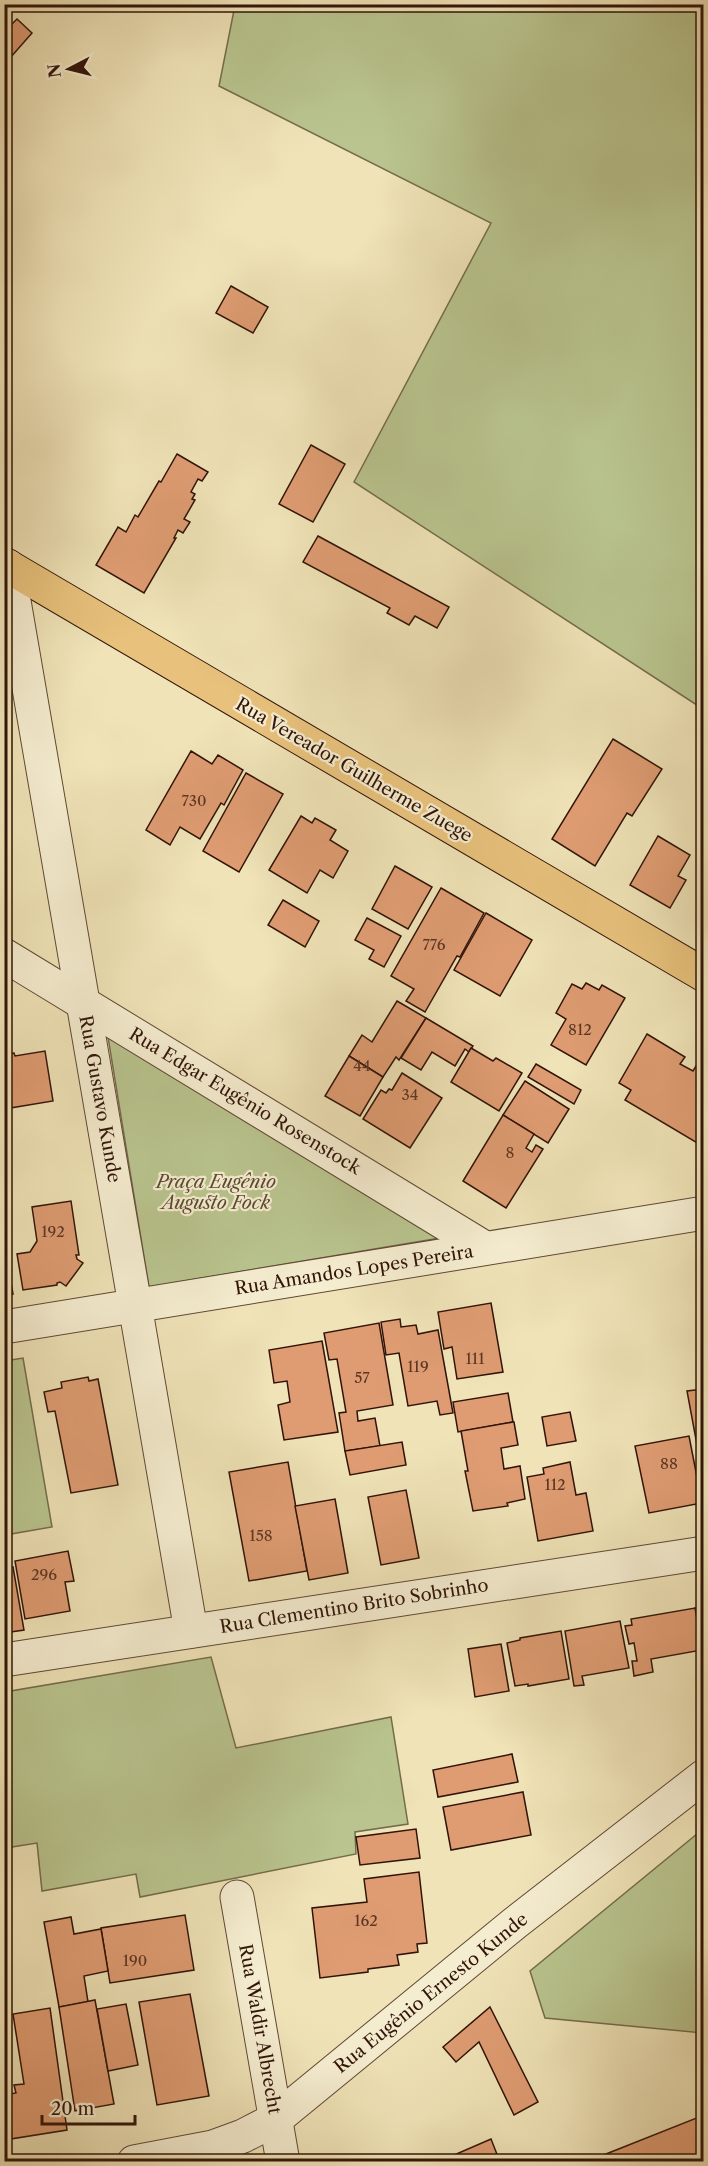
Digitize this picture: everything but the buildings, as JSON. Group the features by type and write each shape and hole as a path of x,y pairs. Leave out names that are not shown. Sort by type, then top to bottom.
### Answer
{"main road":[{"name":"Rua Vereador Guilherme Zuege","path":"6,565 704,975"}],"street":[{"name":"Rua Gustavo Kunde","path":"6,565 191,1631"},
{"name":"Rua Edgar Eugênio Rosenstock","path":"4,955 485,1248"},
{"name":"Rua Amandos Lopes Pereira","path":"4,1326 704,1213"},
{"name":"Rua Clementino Brito Sobrinho","path":"4,1660 704,1553"},
{"name":"Rua Eugênio Ernesto Kunde","path":"134,2162 213,2147 243,2136 276,2119 515,1923 704,1776"},
{"name":"Rua Waldir Albrecht","path":"237,1897 283,2162"}],"green space":[{"path":"235,5 703,5 703,709 354,482 491,223 219,86"},
{"name":"Praça Eugênio Augusto Fock","path":"107,1031 446,1237 149,1287"},
{"path":"23,1358 52,1527 5,1535 5,1361"},
{"path":"211,1657 236,1748 391,1717 408,1824 355,1832 356,1854 140,1897 136,1874 42,1891 37,1843 5,1848 5,1692"},
{"path":"703,1829 703,2033 545,2018 530,1971"}]}
